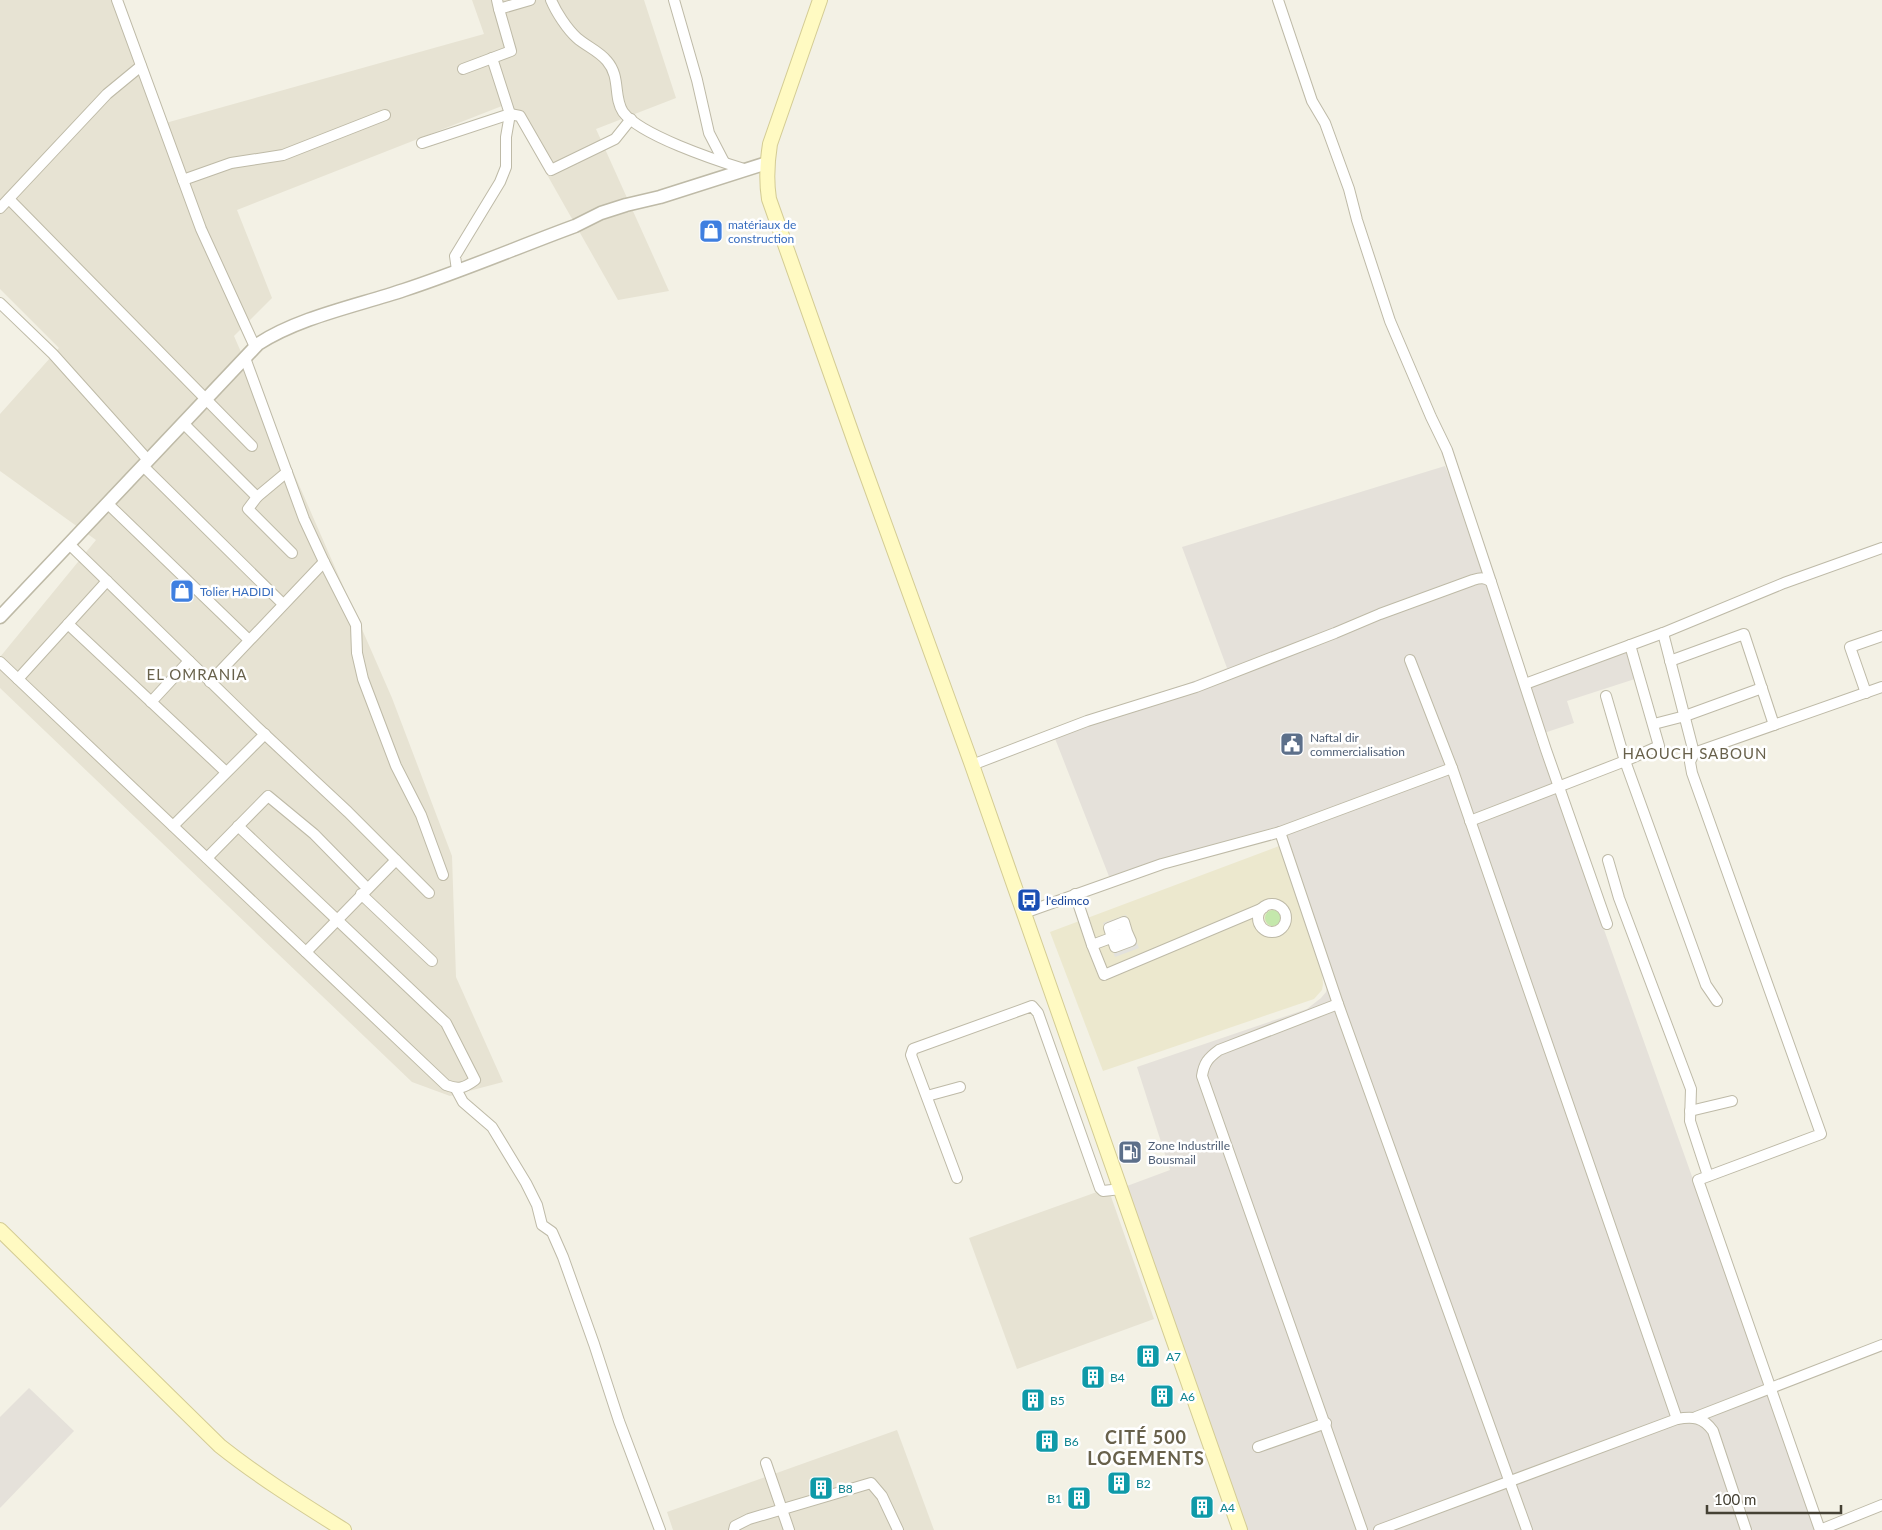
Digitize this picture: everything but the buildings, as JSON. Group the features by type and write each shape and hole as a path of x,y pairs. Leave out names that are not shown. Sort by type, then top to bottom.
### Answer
{"main road":[{"path":"820,0 773,136 767,163 766,182 769,199 972,765 1240,1530"},
{"path":"0,1230 220,1446 287,1495 344,1530"}],"street":[{"path":"117,0 201,230 255,346"},
{"path":"463,69 511,51 498,4 530,0"},
{"path":"551,0 576,37 607,60 614,70 619,104 631,119 691,151 744,169"},
{"path":"674,0 697,80 709,133 724,162"},
{"path":"1278,0 1312,101 1325,123 1350,189 1357,220 1390,321 1431,418 1447,450 1558,787 1607,924"},
{"path":"457,270 455,256 500,182 506,167 506,137 510,114 492,58"},
{"path":"0,208 107,94 141,66"},
{"path":"422,143 510,114 520,116 552,170 615,139 631,119"},
{"path":"183,180 231,163 283,155 385,116"},
{"path":"0,617 255,346 274,333 406,290 575,226 601,213 660,197 767,163"},
{"path":"9,199 252,446"},
{"path":"0,303 53,354 146,463 283,604"},
{"path":"245,358 304,518 356,624 357,653 363,679 396,766 421,815 443,875"},
{"path":"183,423 257,498"},
{"path":"287,472 257,498 248,509 292,553"},
{"path":"107,503 249,640"},
{"path":"68,544 210,682 348,812 429,893"},
{"path":"1525,684 1663,633 1784,583 1882,548"},
{"path":"210,682 324,562"},
{"path":"972,765 1087,721 1196,687 1380,614 1464,584 1484,578 1491,582"},
{"path":"18,679 107,581"},
{"path":"68,624 226,772"},
{"path":"1663,633 1694,753 1690,762 1692,773 1821,1134 1698,1180 1820,1530 1882,1505"},
{"path":"1670,661 1744,634 1774,725"},
{"path":"1866,693 1850,647 1882,636"},
{"path":"1470,821 1659,746 1630,645"},
{"path":"152,702 189,660"},
{"path":"1410,660 1452,768 1677,1419"},
{"path":"0,662 446,1085 456,1089 464,1087 475,1080 446,1023 238,826"},
{"path":"1694,753 1882,687"},
{"path":"1654,724 1684,716 1762,688"},
{"path":"1606,696 1625,760 1706,985 1717,1001"},
{"path":"173,826 265,734"},
{"path":"1024,913 1162,864 1280,832 1452,768"},
{"path":"207,858 268,796 314,834 364,891 432,960"},
{"path":"1280,832 1338,1004 1527,1530"},
{"path":"306,952 396,860"},
{"path":"1608,860 1619,898 1691,1089 1690,1121 1708,1176"},
{"path":"1075,894 1104,974 1263,908"},
{"path":"1092,945 1112,938 1115,946 1131,941 1127,932"},
{"path":"1338,1004 1219,1050 1204,1065 1202,1076 1326,1422 1362,1530"},
{"path":"957,1178 911,1055 913,1049 1032,1006 1037,1010 1100,1188 1107,1191 1121,1189"},
{"path":"927,1096 960,1087"},
{"path":"456,1089 463,1102 492,1127 526,1182 537,1205 542,1225 552,1232 573,1283 619,1421 660,1530"},
{"path":"1690,1111 1732,1101"},
{"path":"1379,1530 1677,1419 1696,1417 1882,1345"},
{"path":"1696,1417 1707,1423 1713,1431 1746,1530"},
{"path":"1258,1447 1326,1422"},
{"path":"766,1463 789,1530"},
{"path":"734,1530 735,1526 739,1523 871,1483 882,1496 898,1530"}],"shaded area":[{"path":"0,0 113,0 162,124 484,34 472,0 644,0 676,98 596,129 669,291 618,300 507,104 237,210 272,298 234,336 392,698 452,856 456,977 503,1082 450,1096 412,1082 0,688 0,657 96,540 0,471 0,414 59,348 0,289"},
{"path":"1445,466 1492,576 1520,686 1631,649 1638,678 1567,701 1574,723 1535,736 1818,1530 1247,1530 1179,1338 1127,1186 1170,1170 1137,1067 1307,1009 1321,998 1326,992 1327,986 1275,827 1112,884 1054,736 1227,668 1182,547"},
{"path":"1279,846 1322,974 1322,990 1314,999 1103,1071 1050,932"},
{"path":"1126,915 1139,948 1115,957 1103,923"},
{"path":"1108,1188 1154,1319 1017,1369 969,1238"},
{"path":"29,1388 74,1431 0,1508 0,1417"},
{"path":"897,1430 934,1530 673,1530 667,1512"}],"green space":[{"path":"1273,910 1279,912 1281,918 1279,924 1273,926 1267,924 1265,918 1267,912"}],"place":[{"name":"matériaux de construction","path":"711,231"},
{"name":"Tolier HADIDI","path":"182,591"},
{"name":"Naftal dir commercialisation","path":"1292,744"},
{"name":"l'edimco","path":"1029,900"},
{"name":"Zone Industrille Bousmail","path":"1130,1152"},
{"name":"A7","path":"1148,1356"},
{"name":"B4","path":"1093,1377"},
{"name":"A6","path":"1162,1396"},
{"name":"B5","path":"1033,1400"},
{"name":"B6","path":"1047,1441"},
{"name":"B2","path":"1119,1483"},
{"name":"B8","path":"821,1488"},
{"name":"B1","path":"1079,1498"},
{"name":"A4","path":"1202,1507"}],"district":[{"name":"EL OMRANIA","path":"197,674"},
{"name":"HAOUCH SABOUN","path":"1695,753"},
{"name":"CITÉ 500 LOGEMENTS","path":"1146,1447"}]}
